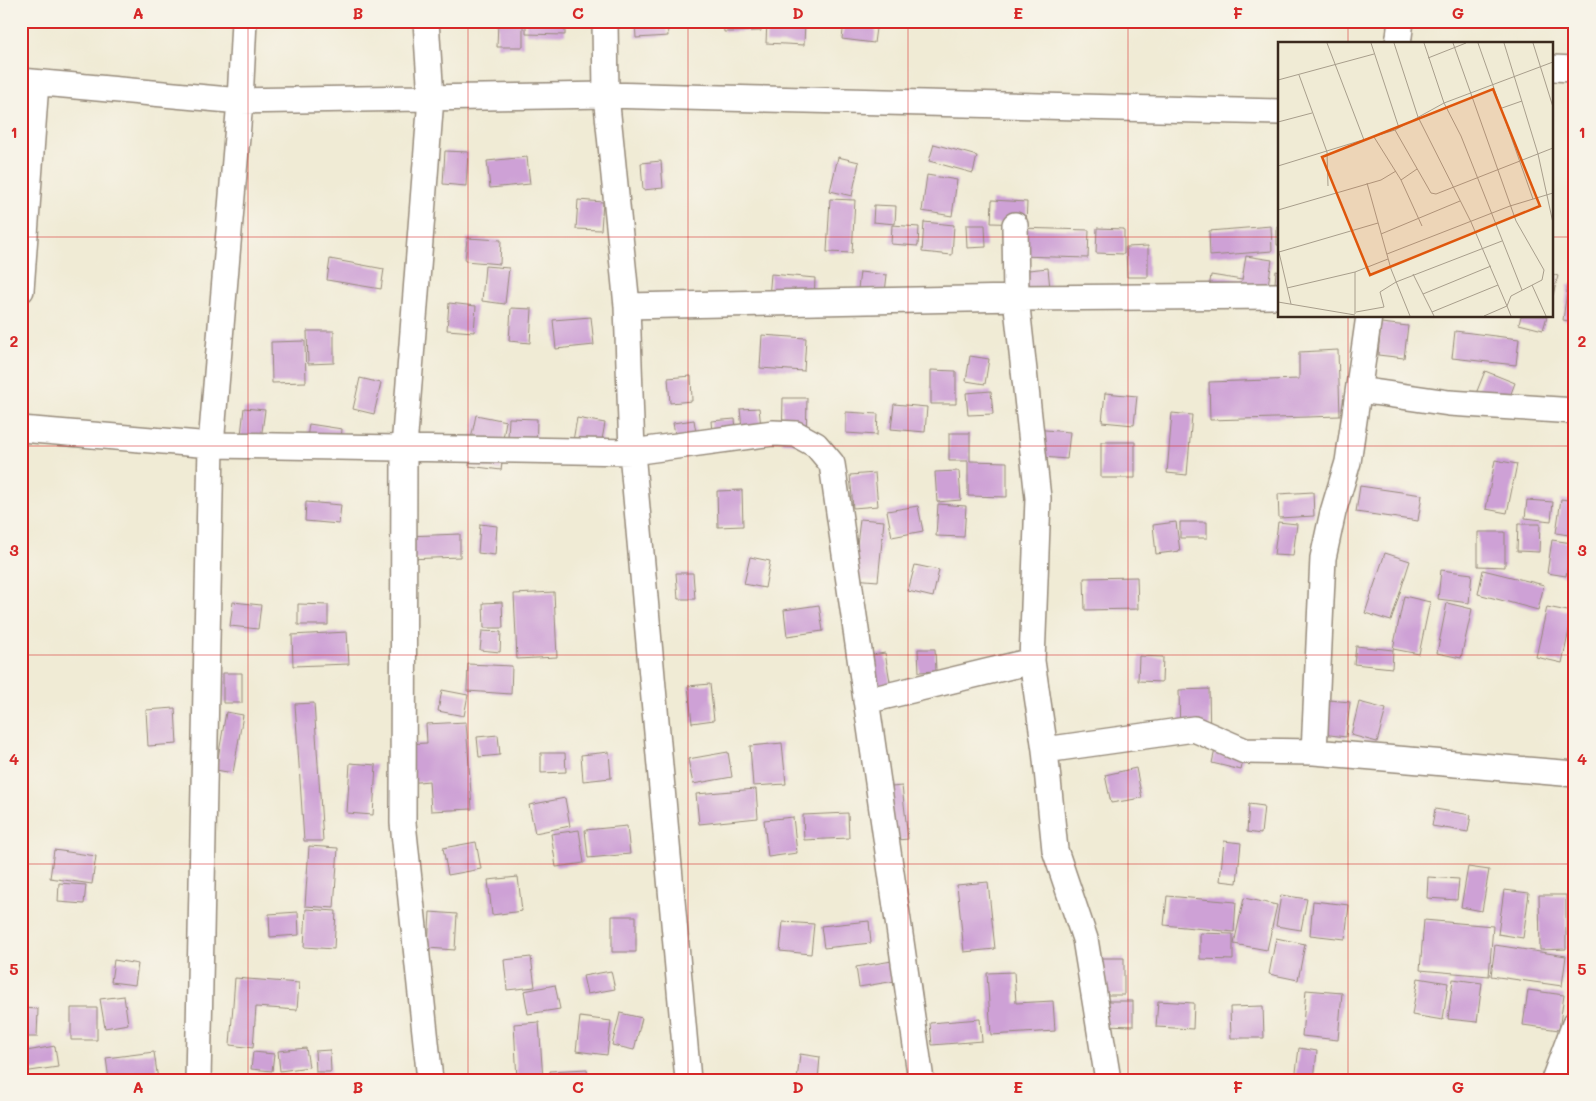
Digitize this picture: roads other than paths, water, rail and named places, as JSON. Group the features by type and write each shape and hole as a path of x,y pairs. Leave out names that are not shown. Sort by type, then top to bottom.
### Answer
{"street":[{"path":"198,1080 211,445 240,101 244,21"},
{"path":"426,21 431,98 404,448 403,823 430,1080"},
{"path":"604,21 606,94 626,306 632,452 688,1080"},
{"path":"1398,42 1401,21"},
{"path":"1554,68 1575,69"},
{"path":"21,290 28,82 240,101 606,94 1278,112"},
{"path":"1015,225 1016,298 1038,498 1032,661 1055,850 1085,939 1108,1080"},
{"path":"626,306 1016,298 1278,296"},
{"path":"1314,752 1323,558 1332,512 1348,462 1369,318"},
{"path":"1359,390 1449,403 1575,411"},
{"path":"21,429 211,445 632,452 774,433 796,434 816,445 832,464 921,1080"},
{"path":"866,702 1032,661"},
{"path":"1044,750 1194,729 1244,751 1314,752 1575,774"},
{"path":"1554,1080 1575,1024"}]}
